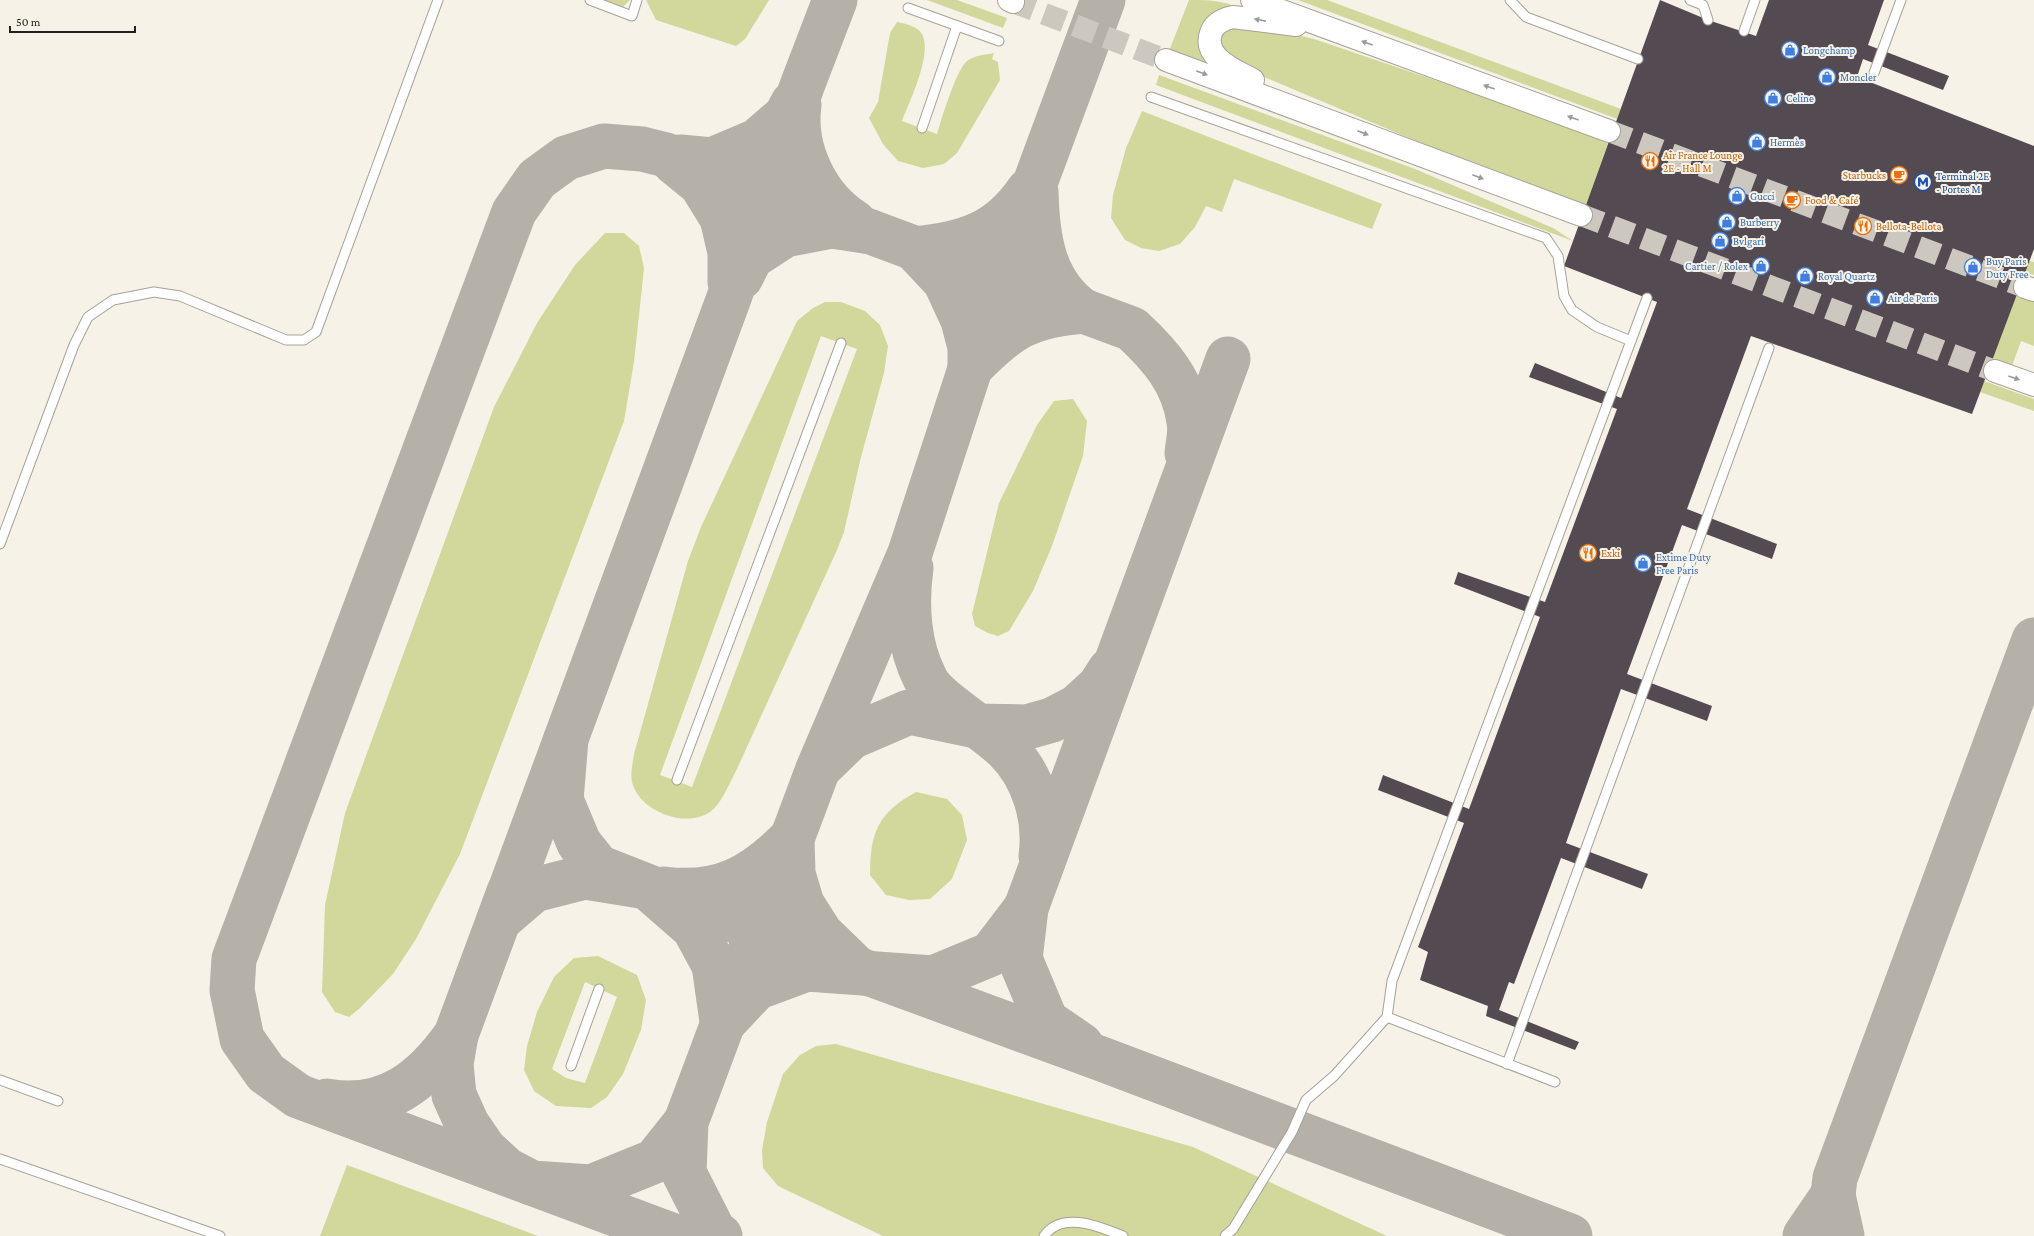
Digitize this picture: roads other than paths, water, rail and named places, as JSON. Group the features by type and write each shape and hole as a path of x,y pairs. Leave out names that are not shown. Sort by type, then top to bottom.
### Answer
{"main road":[{"path":"1252,0 1327,29 1609,131"},
{"path":"1327,29 1233,17 1217,24 1212,29 1210,41 1211,49 1223,63 1343,126"},
{"path":"1166,60 1581,215"},
{"path":"1995,371 2034,385"}],"lane":[{"path":"0,544 74,345 88,317 113,300 154,292 180,296 286,340 304,340 316,332 438,0"},
{"path":"590,0 632,16 637,0"},
{"path":"1510,0 1526,18 1638,59"},
{"path":"1690,0 1703,5 1708,20"},
{"path":"1744,31 1755,0"},
{"path":"1874,73 1901,0"},
{"path":"908,8 999,41"},
{"path":"922,128 957,26"},
{"path":"1151,96 1546,238 1558,256 1564,296 1572,310 1597,327 1631,341"},
{"path":"1225,1236 1233,1229 1292,1132 1306,1100 1334,1076 1387,1017 1392,981 1647,298"},
{"path":"677,780 841,343"},
{"path":"1506,1064 1769,348"},
{"path":"571,1066 599,989"},
{"path":"1387,1017 1555,1082"},
{"path":"0,1080 58,1101"},
{"path":"0,1159 220,1236"},
{"path":"1044,1236 1057,1225 1075,1222 1092,1224 1123,1236"}],"tunnel":[{"path":"1013,2 1166,60"},
{"path":"1609,131 2025,287"},
{"path":"1581,215 1995,371"}],"place":[{"name":"Longchamp","path":"1790,50"},
{"name":"Moncler","path":"1827,77"},
{"name":"Celine","path":"1773,98"},
{"name":"Hermès","path":"1757,142"},
{"name":"Air France Lounge 2E - Hall M","path":"1650,161"},
{"name":"Starbucks","path":"1899,175"},
{"name":"Terminal 2E - Portes M","path":"1923,182"},
{"name":"Gucci","path":"1737,196"},
{"name":"Food & Café","path":"1792,200"},
{"name":"Burberry","path":"1727,222"},
{"name":"Bellota-Bellota","path":"1863,226"},
{"name":"Bvlgari","path":"1720,241"},
{"name":"Cartier / Rolex","path":"1761,266"},
{"name":"Buy Paris Duty Free","path":"1973,267"},
{"name":"Royal Quartz","path":"1805,276"},
{"name":"Air de Paris","path":"1875,298"},
{"name":"Exki","path":"1588,553"},
{"name":"Extime Duty Free Paris","path":"1643,563"}]}
